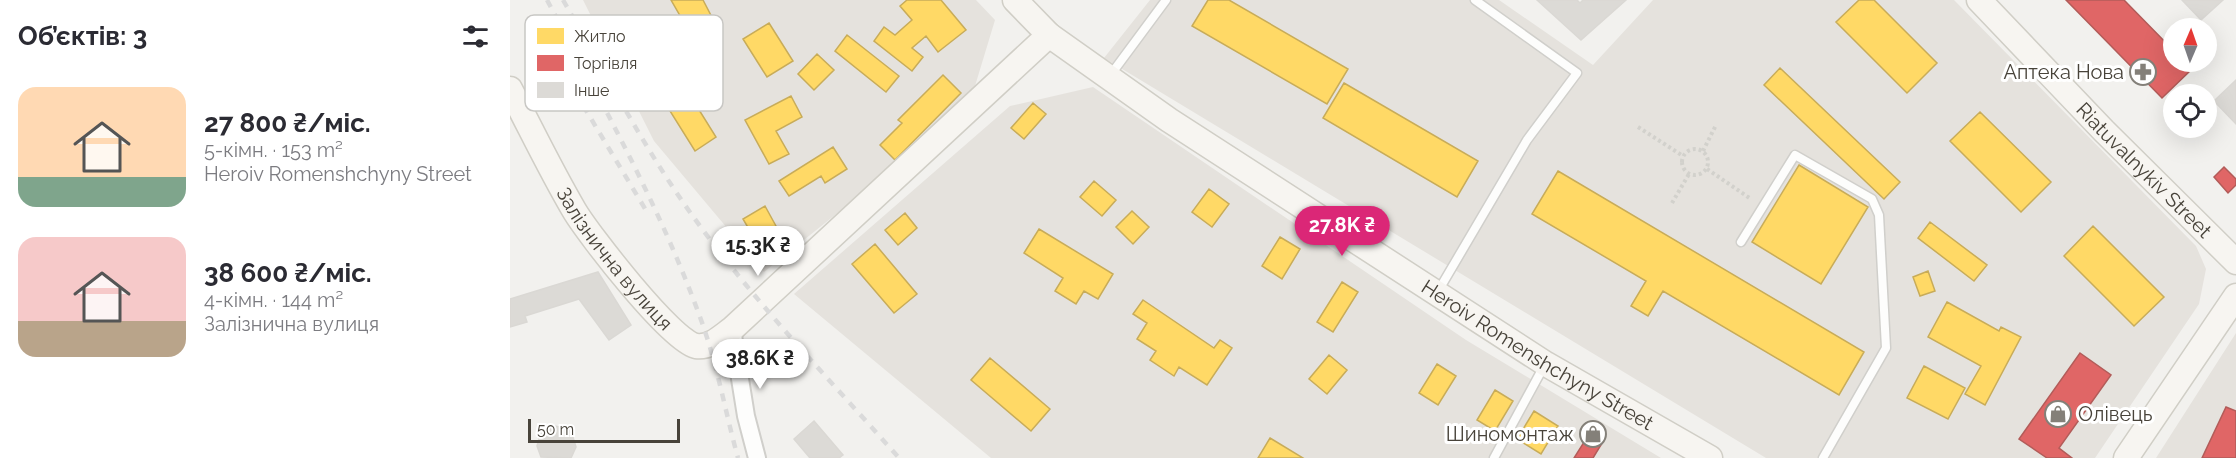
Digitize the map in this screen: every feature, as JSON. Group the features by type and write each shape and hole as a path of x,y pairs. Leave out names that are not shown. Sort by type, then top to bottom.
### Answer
{"street":[{"name":"Heroiv Romenshchyny Street","path":"1015,0 1049,35 1169,120 1546,363 1710,458"},
{"name":"Riatuvalnykiv Street","path":"1979,0 2104,131 2236,262"},
{"name":"Залізнична вулиця","path":"510,89 576,213 656,315 684,342 696,346 710,344 732,329 1049,35"},
{"path":"2126,458 2236,296"},
{"path":"732,329 746,416 757,458"}],"lane":[{"path":"1109,77 1166,0"},
{"path":"1437,293 1527,140 1577,73 1475,0"},
{"path":"1741,242 1795,155 1872,199 1879,215 1886,348 1823,458"},
{"path":"1494,458 1546,363"}],"path":[{"path":"1703,151 1716,125"},
{"path":"1638,127 1683,156"},
{"path":"1692,149 1703,151 1709,161 1707,169 1697,176 1689,174 1683,168 1683,156 1692,149"},
{"path":"1707,169 1762,206"},
{"path":"1672,203 1689,174"}],"shaded area":[{"path":"583,0 976,0 995,20 975,86 891,170 764,272 654,141 639,111 723,111 723,15 591,15"},
{"path":"1150,0 1499,0 1593,65 1653,0 1954,0 2196,246 2206,269 2199,304 2095,458 1766,458 1104,58"},
{"path":"1093,87 1466,340 1661,458 991,458 794,294 1010,106"},
{"path":"2236,333 2236,458 2156,458"}],"building: Житло":[{"path":"671,0 703,0 711,15 680,15"},
{"path":"907,0 941,0 966,30 938,52 926,36 912,48 923,57 912,71 874,41 884,27 895,35 912,20 900,6"},
{"path":"1208,0 1229,0 1348,69 1327,104 1192,26"},
{"path":"1859,0 1874,0 1937,63 1907,93 1836,22"},
{"path":"769,23 793,61 767,77 743,39"},
{"path":"847,35 899,76 886,92 835,51"},
{"path":"817,54 834,70 814,90 798,74"},
{"path":"1780,68 1900,182 1884,199 1764,85"},
{"path":"943,75 961,93 895,160 880,145 902,123 898,120"},
{"path":"1344,83 1478,161 1457,197 1323,118"},
{"path":"791,96 802,117 776,131 789,154 769,164 745,120"},
{"path":"1033,103 1046,114 1024,139 1011,128"},
{"path":"670,111 700,111 716,137 695,151"},
{"path":"1980,112 2051,182 2021,212 1950,141"},
{"path":"833,147 847,169 825,183 821,176 789,196 779,181"},
{"path":"1799,165 1868,207 1821,284 1752,242"},
{"path":"1558,171 1864,352 1839,395 1663,291 1648,316 1631,306 1646,281 1532,214"},
{"path":"1094,181 1116,200 1102,216 1080,197"},
{"path":"1209,189 1229,204 1212,227 1192,212"},
{"path":"765,206 782,237 761,250 743,219"},
{"path":"1132,211 1149,227 1133,244 1116,227"},
{"path":"905,213 917,228 898,245 885,230"},
{"path":"1930,222 1987,265 1974,281 1918,238"},
{"path":"2093,226 2164,297 2134,326 2064,256"},
{"path":"1039,229 1113,274 1098,299 1084,291 1076,304 1055,291 1063,278 1024,253"},
{"path":"1280,237 1300,249 1282,279 1262,266"},
{"path":"875,244 917,294 894,313 852,264"},
{"path":"1928,271 1935,291 1920,296 1913,277"},
{"path":"1342,282 1358,292 1333,332 1317,322"},
{"path":"1143,300 1214,348 1220,340 1232,348 1207,385 1179,367 1174,376 1150,360 1156,351 1137,339 1147,323 1133,314"},
{"path":"1947,302 1999,331 2001,327 2021,337 1985,405 1965,394 1981,366 1928,337"},
{"path":"1329,355 1347,370 1327,394 1309,379"},
{"path":"990,358 1050,409 1031,431 971,380"},
{"path":"1437,364 1456,376 1438,405 1419,393"},
{"path":"1924,366 1965,388 1948,419 1907,398"},
{"path":"1495,390 1513,401 1495,431 1477,420"},
{"path":"1534,411 1558,426 1541,454 1517,439"},
{"path":"1270,438 1303,458 1258,458"}],"building: Торгівля":[{"path":"2066,0 2124,0 2163,40 2163,72 2189,72 2176,84 2163,84 2162,98"},
{"path":"2224,167 2236,179 2236,185 2228,193 2214,177"},
{"path":"2080,353 2111,375 2059,448 2072,458 2047,458 2019,439"},
{"path":"2226,407 2236,411 2236,458 2202,458"},
{"path":"1591,431 1604,440 1593,458 1574,458"}],"building: Інше":[{"path":"1537,0 1577,0 1580,3 1583,0 1626,0 1581,40"},
{"path":"2182,0 2223,0 2203,18 2199,18"},
{"path":"2236,80 2236,124 2217,104 2217,98"},
{"path":"598,272 631,325 609,340 579,299 525,316 527,322 510,327 510,299"},
{"path":"814,421 843,455 839,458 810,458 794,439"},
{"path":"555,426 568,429 572,434 576,447 571,458 541,457 537,446 540,435"}],"railway":[{"path":"547,0 555,15"},
{"path":"563,0 572,15"},
{"path":"586,111 647,212"},
{"path":"605,111 649,196 700,317 738,458"},
{"path":"626,111 681,199 723,256 772,315 899,458"}],"place":[{"name":"Аптека Нова","path":"2143,72"},
{"name":"Олівець","path":"2058,414"},
{"name":"Шиномонтаж","path":"1593,434"}]}
